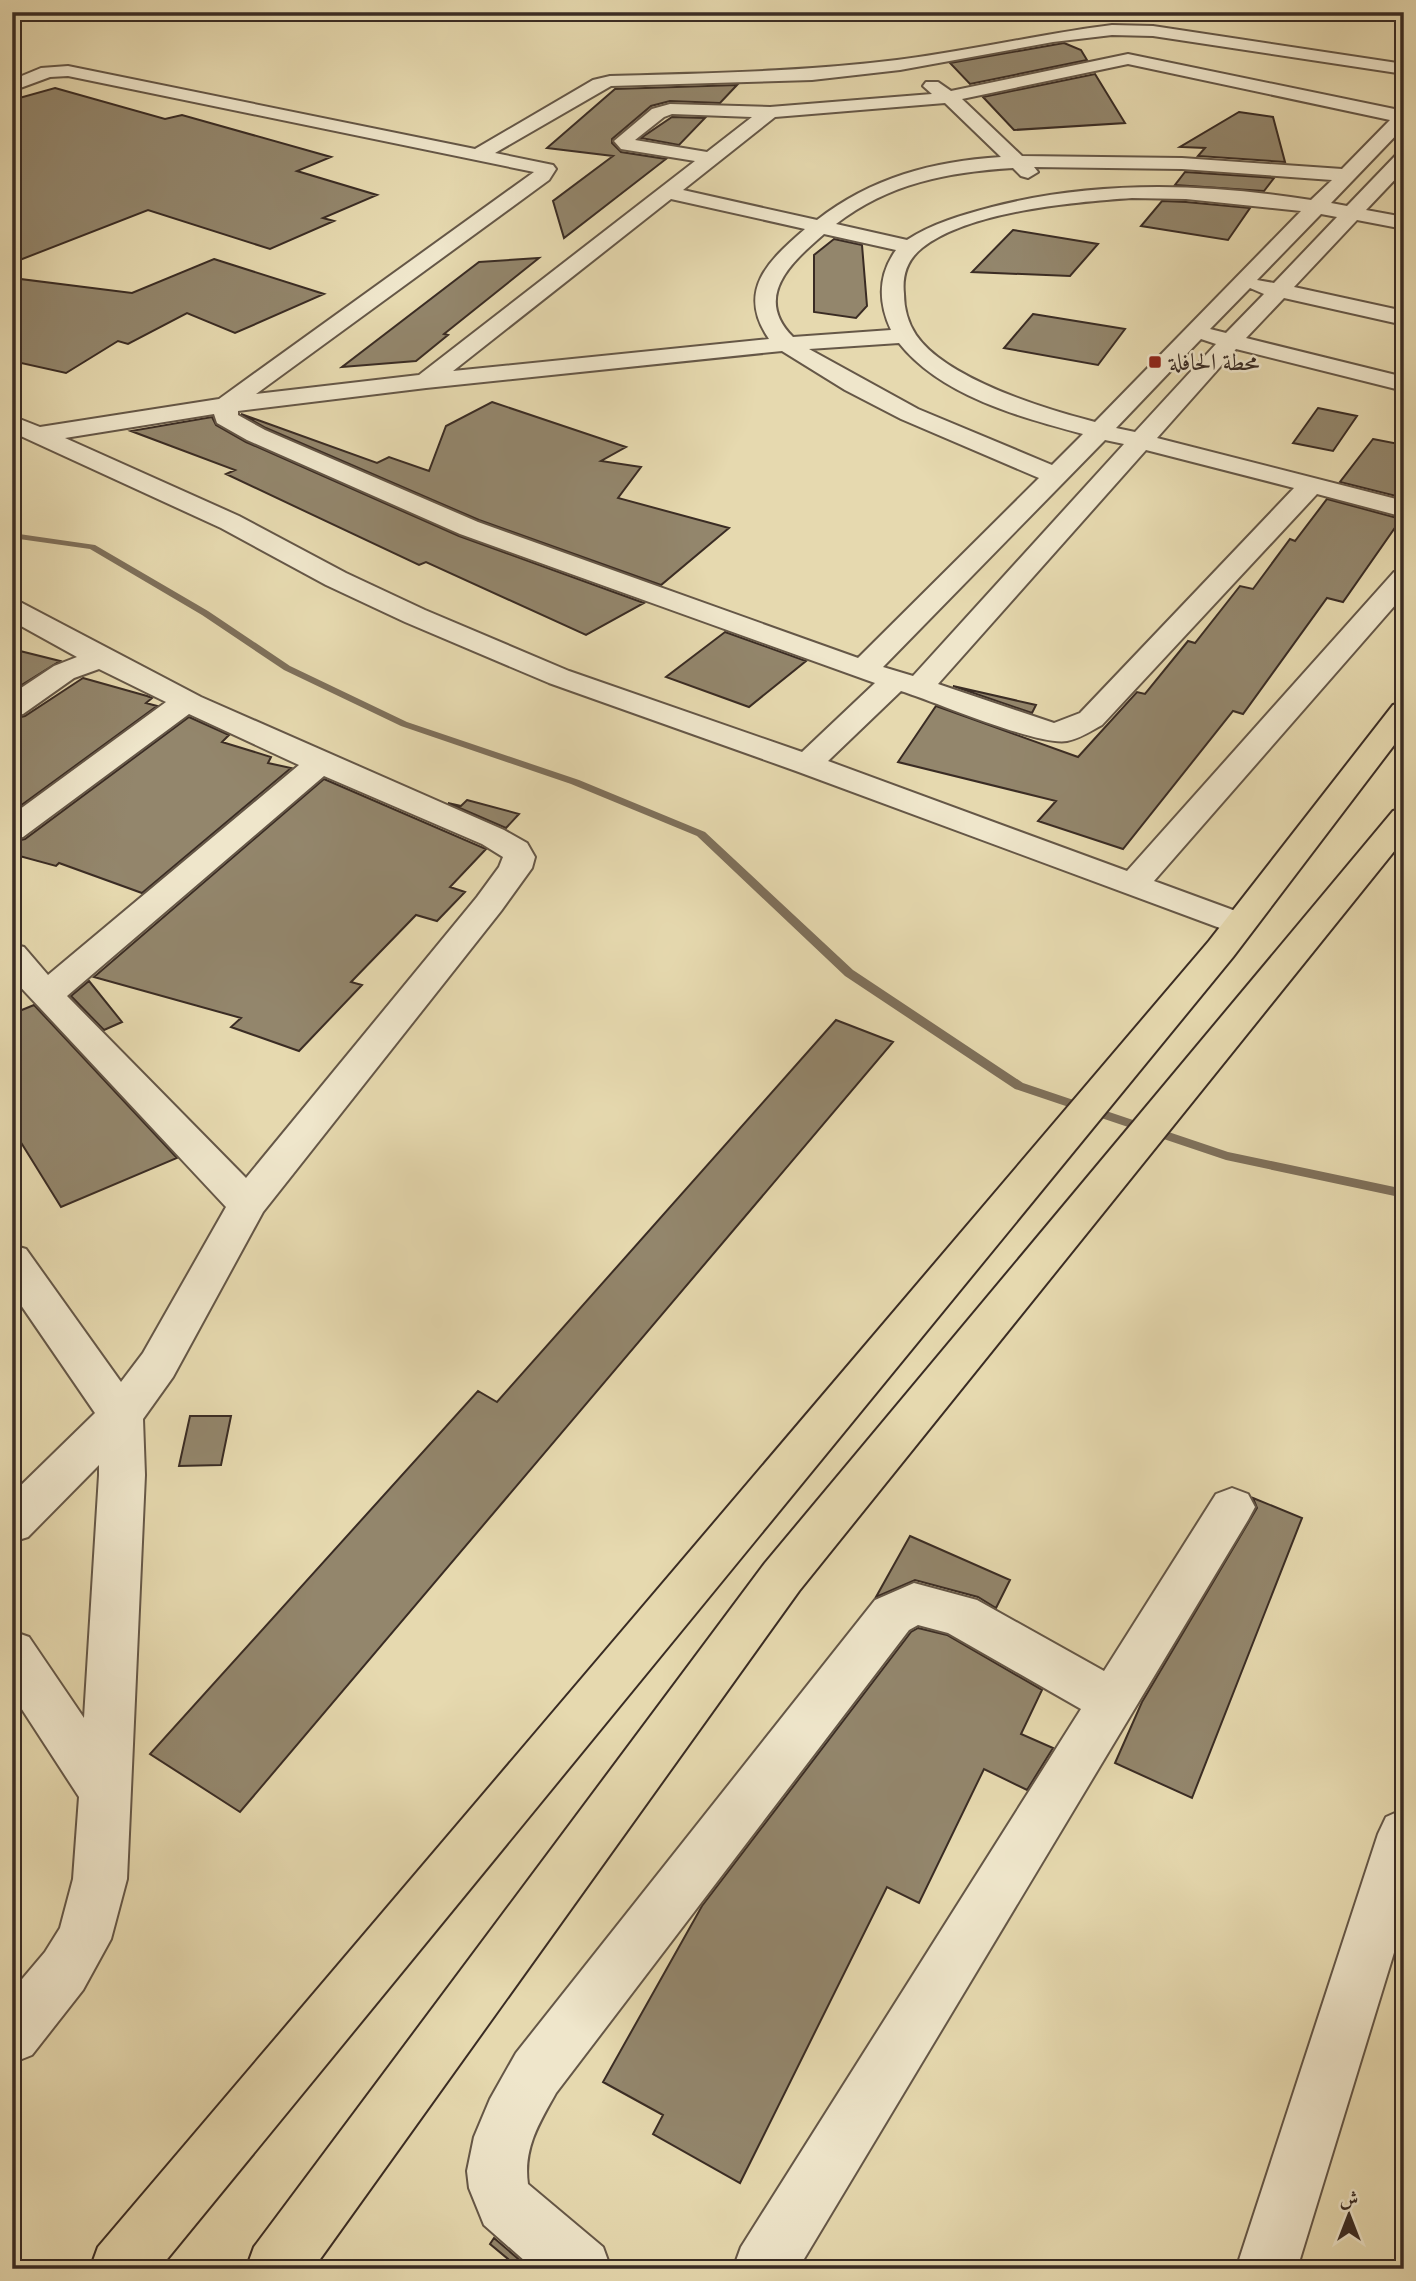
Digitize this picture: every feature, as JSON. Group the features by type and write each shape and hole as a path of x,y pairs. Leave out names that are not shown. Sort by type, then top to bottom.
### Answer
{"highway":[{"path":"120,2269 1240,924 1404,711"},
{"path":"276,2269 782,1577 1404,818"}],"street":[{"path":"1380,12 1404,16"},
{"path":"478,154 599,84 610,81 781,78 900,65 1053,37 1137,30 1404,69"},
{"path":"710,158 628,145 623,141 667,109 770,112 949,97 1108,61 1128,59 1403,117"},
{"path":"900,65 949,97 1055,198"},
{"path":"15,84 50,71 68,71 547,170 226,405"},
{"path":"426,381 770,112"},
{"path":"863,670 1056,477 1318,206 1344,175 1403,117"},
{"path":"807,764 907,683 1135,447 1279,290 1354,213 1395,180 1404,158"},
{"path":"1056,477 908,413 843,380 786,344 770,325 764,310 768,281 777,268 802,242 859,200 900,180 926,173 1017,162 1178,163 1344,175"},
{"path":"665,192 912,247"},
{"path":"1404,223 1318,206 1229,194 1084,194 1055,198 960,222 931,233 896,263 892,280 898,319 905,336 934,364 977,388 1060,421 1101,430 1135,447 1305,492 1404,526"},
{"path":"1244,282 1404,318"},
{"path":"1194,332 1404,384"},
{"path":"41,434 226,405 426,381 786,344 905,336"},
{"path":"226,405 226,418 247,430 469,528 1038,730 1065,732 1091,719 1305,492"},
{"path":"12,423 230,522 336,579 415,616 559,677 807,764 1131,886 1240,924"},
{"path":"1305,492 1404,509"},
{"path":"1131,886 1404,578"},
{"path":"12,608 90,653 320,763 493,837 515,850 519,857 515,869 489,904 247,1204 158,1365 121,1416 12,1523"},
{"path":"12,631 18,629 90,653"},
{"path":"12,708 90,653"},
{"path":"12,830 188,700"},
{"path":"46,995 320,763"},
{"path":"12,955 46,995 247,1204"},
{"path":"12,1260 121,1416 122,1475 100,1879 84,1939 65,1972 12,2035"},
{"path":"763,2269 1232,1507"},
{"path":"581,2269 505,2204 498,2191 496,2161 516,2108 536,2073 892,1615 914,1603 960,1615 1112,1701"},
{"path":"12,1652 104,1791"},
{"path":"1265,2269 1404,1834"}],"building":[{"path":"1064,43 1081,50 1087,60 970,84 950,63"},
{"path":"1095,74 1125,123 1014,130 983,97"},
{"path":"737,85 720,103 670,101 651,106 612,139 612,143 621,152 666,159 564,238 553,201 613,156 547,148 615,89"},
{"path":"55,88 165,119 182,115 331,157 297,171 377,195 323,218 334,221 270,249 148,210 12,263 12,100"},
{"path":"1239,112 1273,117 1285,162 1198,156 1205,148 1180,147"},
{"path":"672,117 705,118 679,145 641,138"},
{"path":"1185,172 1274,178 1264,191 1175,185"},
{"path":"1162,201 1250,208 1228,240 1141,226"},
{"path":"1013,230 1098,244 1070,276 972,272"},
{"path":"834,239 862,245 867,306 856,318 814,312 814,255"},
{"path":"539,258 444,334 448,335 416,361 342,367 479,262"},
{"path":"214,259 324,294 235,333 187,313 128,344 118,341 66,373 12,361 12,278 132,293"},
{"path":"1033,314 1125,329 1098,365 1004,348"},
{"path":"492,402 626,447 601,461 641,467 618,498 729,528 661,585 479,520 266,428 241,414 377,463 389,457 429,471 446,426"},
{"path":"1318,408 1357,416 1333,451 1293,443"},
{"path":"212,417 216,425 246,442 459,536 644,603 586,635 426,562 419,565 226,474 235,470 131,431"},
{"path":"1373,439 1404,445 1404,498 1340,482"},
{"path":"1327,499 1401,519 1343,602 1327,598 1243,714 1233,711 1123,849 1038,821 1056,801 898,762 936,706 1078,757 1137,692 1145,694 1188,641 1195,643 1240,586 1253,589 1290,539 1295,541"},
{"path":"725,632 806,661 749,707 666,677"},
{"path":"12,649 60,661 12,691"},
{"path":"83,678 147,696 152,698 146,703 157,706 12,812 12,719 25,716"},
{"path":"953,686 1036,705 1032,713"},
{"path":"189,717 229,735 222,742 271,757 268,763 291,768 142,893 59,863 56,866 12,854 12,842 25,839"},
{"path":"324,779 486,849 450,887 465,892 437,921 416,915 351,982 362,985 299,1051 231,1027 241,1018 94,977"},
{"path":"467,800 519,814 506,828 448,803 461,806"},
{"path":"89,981 122,1022 104,1030 71,996"},
{"path":"34,1005 177,1158 61,1207 12,1128 12,1014"},
{"path":"836,1020 893,1042 240,1812 150,1754 478,1391 497,1402"},
{"path":"190,1416 231,1416 221,1465 179,1466"},
{"path":"1253,1498 1302,1518 1192,1798 1115,1763 1142,1702 1257,1508"},
{"path":"910,1536 1010,1580 996,1608 978,1597 915,1580 876,1597"},
{"path":"918,1628 947,1635 1042,1690 1021,1734 1053,1748 1027,1790 984,1769 919,1903 887,1887 740,2183 653,2134 663,2115 603,2082 702,1906 911,1632"},
{"path":"494,2238 530,2269 520,2269 490,2244"}],"waterway":[{"path":"12,535 92,547 205,613 287,668 404,724 575,782 701,834 849,973 1019,1086 1226,1156 1404,1194"}],"place":[{"name":"محطة الحافلة","path":"1155,362"}]}
